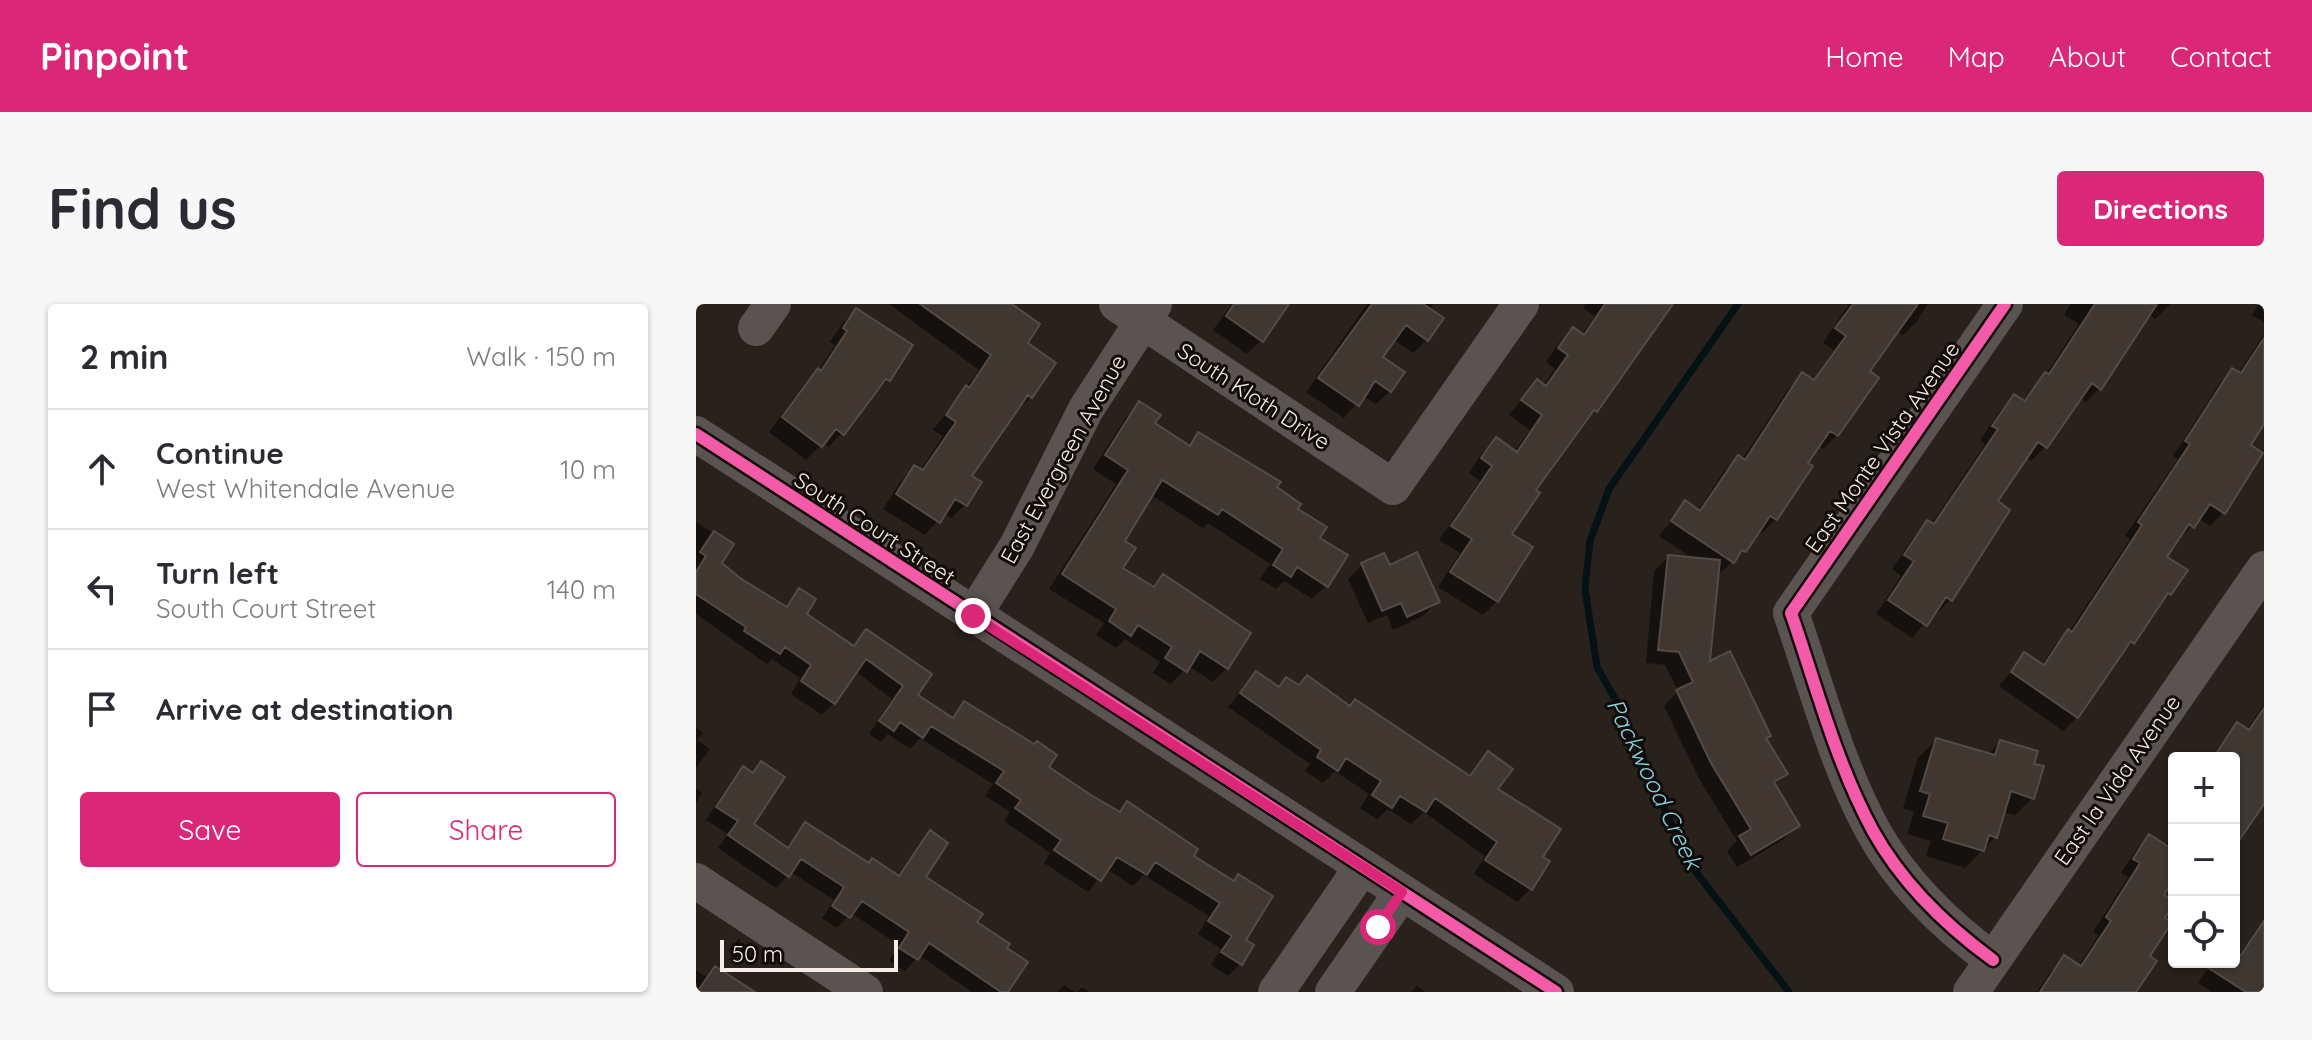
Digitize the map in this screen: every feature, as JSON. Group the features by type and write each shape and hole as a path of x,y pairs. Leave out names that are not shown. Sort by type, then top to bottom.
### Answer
{"street":[{"name":"South Kloth Drive","path":"1138,310 1393,487 1521,304"},
{"name":"East Monte Vista Avenue","path":"1993,960 1933,909 1898,869 1873,830 1846,772 1791,613 2005,304"},
{"name":"East Evergreen Avenue","path":"973,616 1017,546 1138,310"},
{"name":"South Court Street","path":"696,434 1556,992"},
{"name":"East la Vida Avenue","path":"1971,992 2264,569"},
{"path":"1276,992 1362,867"},
{"path":"696,881 865,992"},
{"path":"1333,992 1402,892"}],"building":[{"path":"920,304 1012,304 1040,324 1028,343 1056,363 1032,398 1028,395 972,476 982,482 967,506 955,499 940,523 896,494 914,465 923,470 956,422 946,415 991,355"},
{"path":"1234,304 1289,304 1263,342 1226,316"},
{"path":"1372,304 1423,304 1444,318 1428,341 1406,325 1383,357 1405,372 1391,392 1375,381 1359,406 1318,378"},
{"path":"1605,304 1673,304 1597,412 1594,410 1536,490 1540,493 1512,534 1533,547 1498,602 1450,572 1472,539 1451,526 1492,466 1481,458 1496,437 1517,452 1542,415 1521,400 1537,379 1546,386 1568,355 1558,348 1573,327 1584,335"},
{"path":"1853,304 1918,304 1870,371 1879,378 1838,436 1830,431 1808,463 1813,466 1777,520 1770,516 1746,552 1742,550 1734,563 1671,521 1685,500 1700,511 1738,455 1745,460 1802,372 1814,380 1846,336 1835,328"},
{"path":"2095,304 2157,304 2101,390 2092,383 2047,448 2038,442 1998,501 2010,510 1952,601 1946,597 1927,626 1888,600 1914,561 1904,555 1927,520 1934,524 1998,429 1992,426 2014,394 2025,401 2045,372 2049,374"},
{"path":"856,308 913,345 890,381 886,379 844,435 836,429 822,447 782,417 818,368 821,371 847,331 843,328"},
{"path":"2264,338 2264,424 2251,445 2263,453 2225,514 2210,504 2194,528 2189,524 2167,557 2188,570 2171,595 2168,593 2134,644 2131,641 2078,718 2011,672 2024,652 2044,665 2068,629 2072,632 2142,525 2138,522 2190,444 2185,441 2232,368 2241,373"},
{"path":"1139,401 1161,415 1155,423 1190,446 1198,432 1281,482 1277,487 1301,504 1298,509 1327,527 1320,538 1348,555 1328,587 1297,567 1291,577 1273,565 1283,549 1222,509 1218,515 1162,480 1125,541 1136,548 1123,568 1154,587 1163,574 1251,633 1228,669 1200,651 1187,672 1165,658 1172,647 1138,625 1131,636 1109,621 1116,609 1062,574 1128,470 1105,455"},
{"path":"714,531 734,544 722,563 740,578 787,607 799,588 816,599 807,614 854,646 866,629 932,674 918,695 953,718 964,701 1034,744 1037,741 1057,755 1049,767 1091,795 1120,812 1127,801 1198,849 1194,856 1234,881 1238,874 1273,896 1246,940 1254,945 1242,965 1221,952 1232,936 1208,921 1220,903 1155,862 1147,875 1117,857 1101,881 1054,850 1061,840 1015,808 1021,800 996,783 1004,771 931,726 923,738 900,722 894,731 879,721 903,686 866,659 835,704 801,681 811,665 785,647 780,654 696,594 696,572 706,556 700,552"},
{"path":"1417,552 1440,602 1407,617 1401,603 1382,611 1361,563 1384,553 1390,565"},
{"path":"1668,555 1720,560 1710,661 1730,651 1771,736 1766,738 1788,774 1774,782 1800,826 1751,855 1739,836 1751,829 1711,763 1676,690 1693,682 1679,652 1658,650"},
{"path":"1256,671 1279,687 1286,677 1299,685 1307,675 1350,706 1355,699 1470,776 1488,751 1513,769 1498,789 1561,829 1543,857 1550,861 1532,890 1485,860 1497,842 1435,798 1426,812 1400,796 1392,808 1372,795 1381,781 1346,758 1338,771 1317,757 1321,750 1240,693"},
{"path":"2264,708 2264,804 2240,839 2240,752 2217,752 2237,722 2249,730"},
{"path":"1936,738 1995,755 2000,740 2038,751 2034,764 2044,766 2034,799 2011,791 1997,838 1989,835 1984,851 1943,839 1948,823 1923,816 1930,794 1920,791"},
{"path":"761,761 785,777 754,824 788,848 805,822 869,863 872,858 899,876 930,830 948,843 926,877 983,914 977,922 1010,944 1007,948 1028,962 1008,992 1001,992 929,943 918,960 899,948 909,932 862,901 850,918 832,906 844,887 801,859 789,877 728,835 738,821 716,807 743,766 753,773"},
{"path":"2149,834 2168,846 2168,889 2164,895 2168,897 2165,918 2168,928 2150,956 2157,961 2136,992 2040,992 2064,955 2081,966 2111,921 2106,917 2140,863 2133,859"},
{"path":"2264,921 2264,992 2246,992 2208,968 2240,968 2241,955"},
{"path":"715,966 755,992 697,992"}],"waterway":[{"name":"Packwood Creek","path":"1738,304 1609,489 1590,541 1585,589 1597,667 1618,704 1628,734 1640,745 1645,765 1689,863 1789,992"}],"cycle path":[{"path":"1993,960 1926,902 1897,868 1873,831 1837,751 1791,613 2005,304"},
{"path":"696,434 1556,992"}],"route":[{"path":"973,616 1402,892 1378,927"}]}
